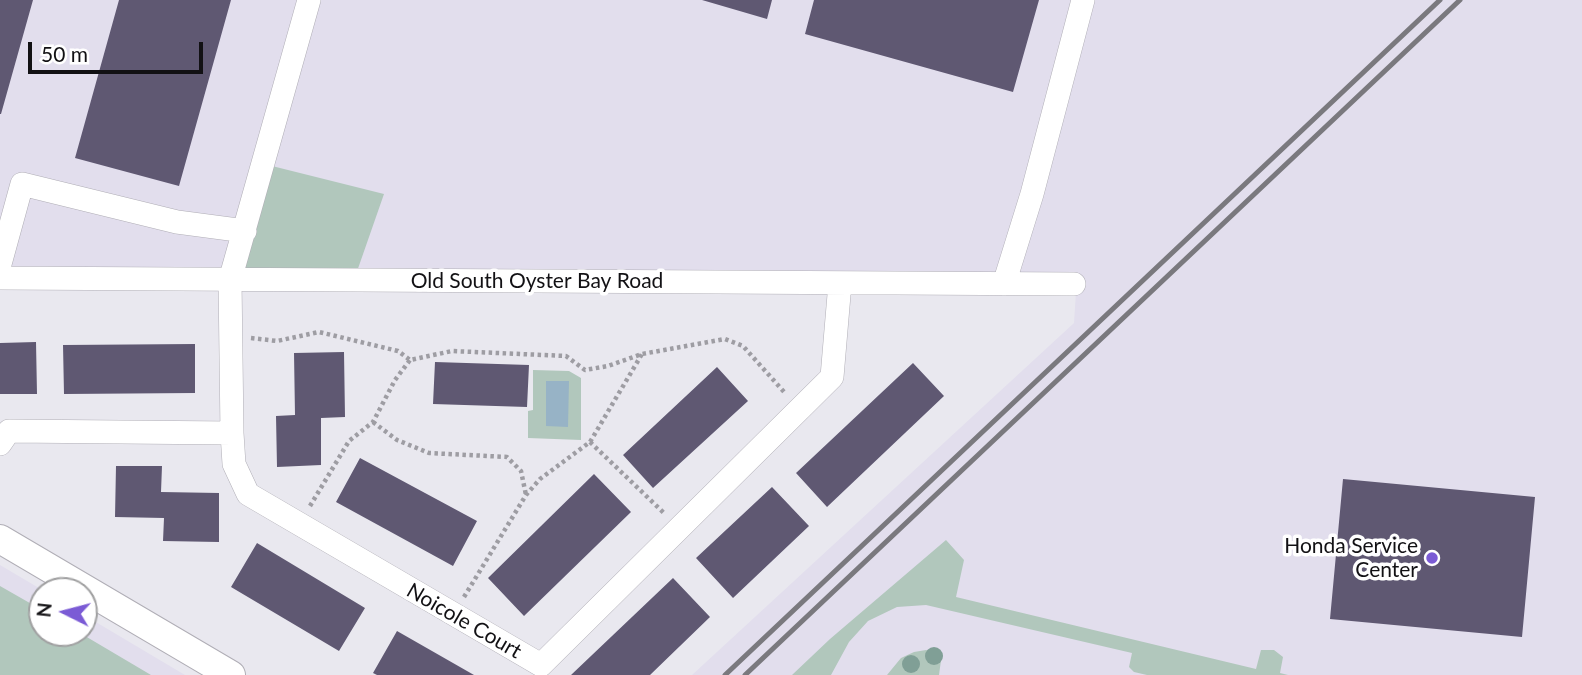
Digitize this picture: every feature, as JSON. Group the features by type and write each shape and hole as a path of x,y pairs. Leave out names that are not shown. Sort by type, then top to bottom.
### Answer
{"main road":[{"path":"0,539 231,675"}],"street":[{"name":"Noicole Court","path":"309,0 230,280 234,464 248,494 541,666 832,377 840,283"},
{"path":"1004,284 1083,0"},
{"path":"0,264 22,184 177,222 245,231"},
{"name":"Old South Oyster Bay Road","path":"0,278 1074,284"},
{"path":"0,444 9,431 232,433"}],"path":[{"path":"230,335 277,341 318,332 398,351 411,360"},
{"path":"298,524 349,441 373,422 395,380 411,360 452,351 566,356 585,370 608,366 642,354 725,339 743,346 800,410"},
{"path":"452,615 526,495 540,478 590,442 642,354"},
{"path":"373,422 397,440 429,453 506,457 521,471 526,495"},
{"path":"590,442 679,527"}],"shaded area":[{"path":"0,0 1582,0 1582,675 692,675 1074,323 1076,292 0,285"},
{"path":"0,565 28,582 28,647 98,647 98,623 185,675 0,675"}],"green space":[{"path":"264,164 384,194 354,280 230,280"},
{"path":"533,370 569,371 581,378 581,440 528,438 528,411 533,410"},
{"path":"946,540 964,560 956,597 1256,669 1261,650 1274,650 1283,657 1280,673 1288,675 1147,675 1134,672 1129,667 1132,653 926,605 897,607 868,621 849,642 831,675 792,675"},
{"path":"0,586 28,602 28,647 98,647 98,644 151,675 0,675"},
{"path":"926,650 942,653 939,675 887,675 901,658"}],"water":[{"path":"546,381 569,381 568,427 546,426"}],"building":[{"path":"0,0 33,0 1,114 0,114"},
{"path":"119,0 231,0 179,186 75,158"},
{"path":"702,0 772,0 767,19"},
{"path":"814,0 1039,0 1013,92 805,34"},
{"path":"36,342 37,394 0,394 0,343"},
{"path":"195,344 195,393 64,394 63,345"},
{"path":"344,352 345,417 321,418 321,465 277,467 276,416 295,415 294,353"},
{"path":"435,362 529,365 527,407 433,404"},
{"path":"913,363 944,396 827,507 796,473"},
{"path":"717,367 748,401 653,488 623,455"},
{"path":"360,458 477,521 453,566 336,502"},
{"path":"116,466 162,466 161,492 219,493 219,542 163,541 164,518 115,517"},
{"path":"594,474 631,512 524,616 488,578"},
{"name":"Honda Service Center","path":"1343,479 1535,497 1522,637 1330,619"},
{"path":"772,487 809,526 733,598 696,558"},
{"path":"257,543 365,608 339,651 231,587"},
{"path":"673,578 710,617 650,675 571,675"},
{"path":"397,631 474,675 373,673"}],"railway":[{"path":"725,675 1440,0"},
{"path":"745,675 1460,0"}],"place":[{"name":"Honda Service Center","path":"1432,558"}]}
